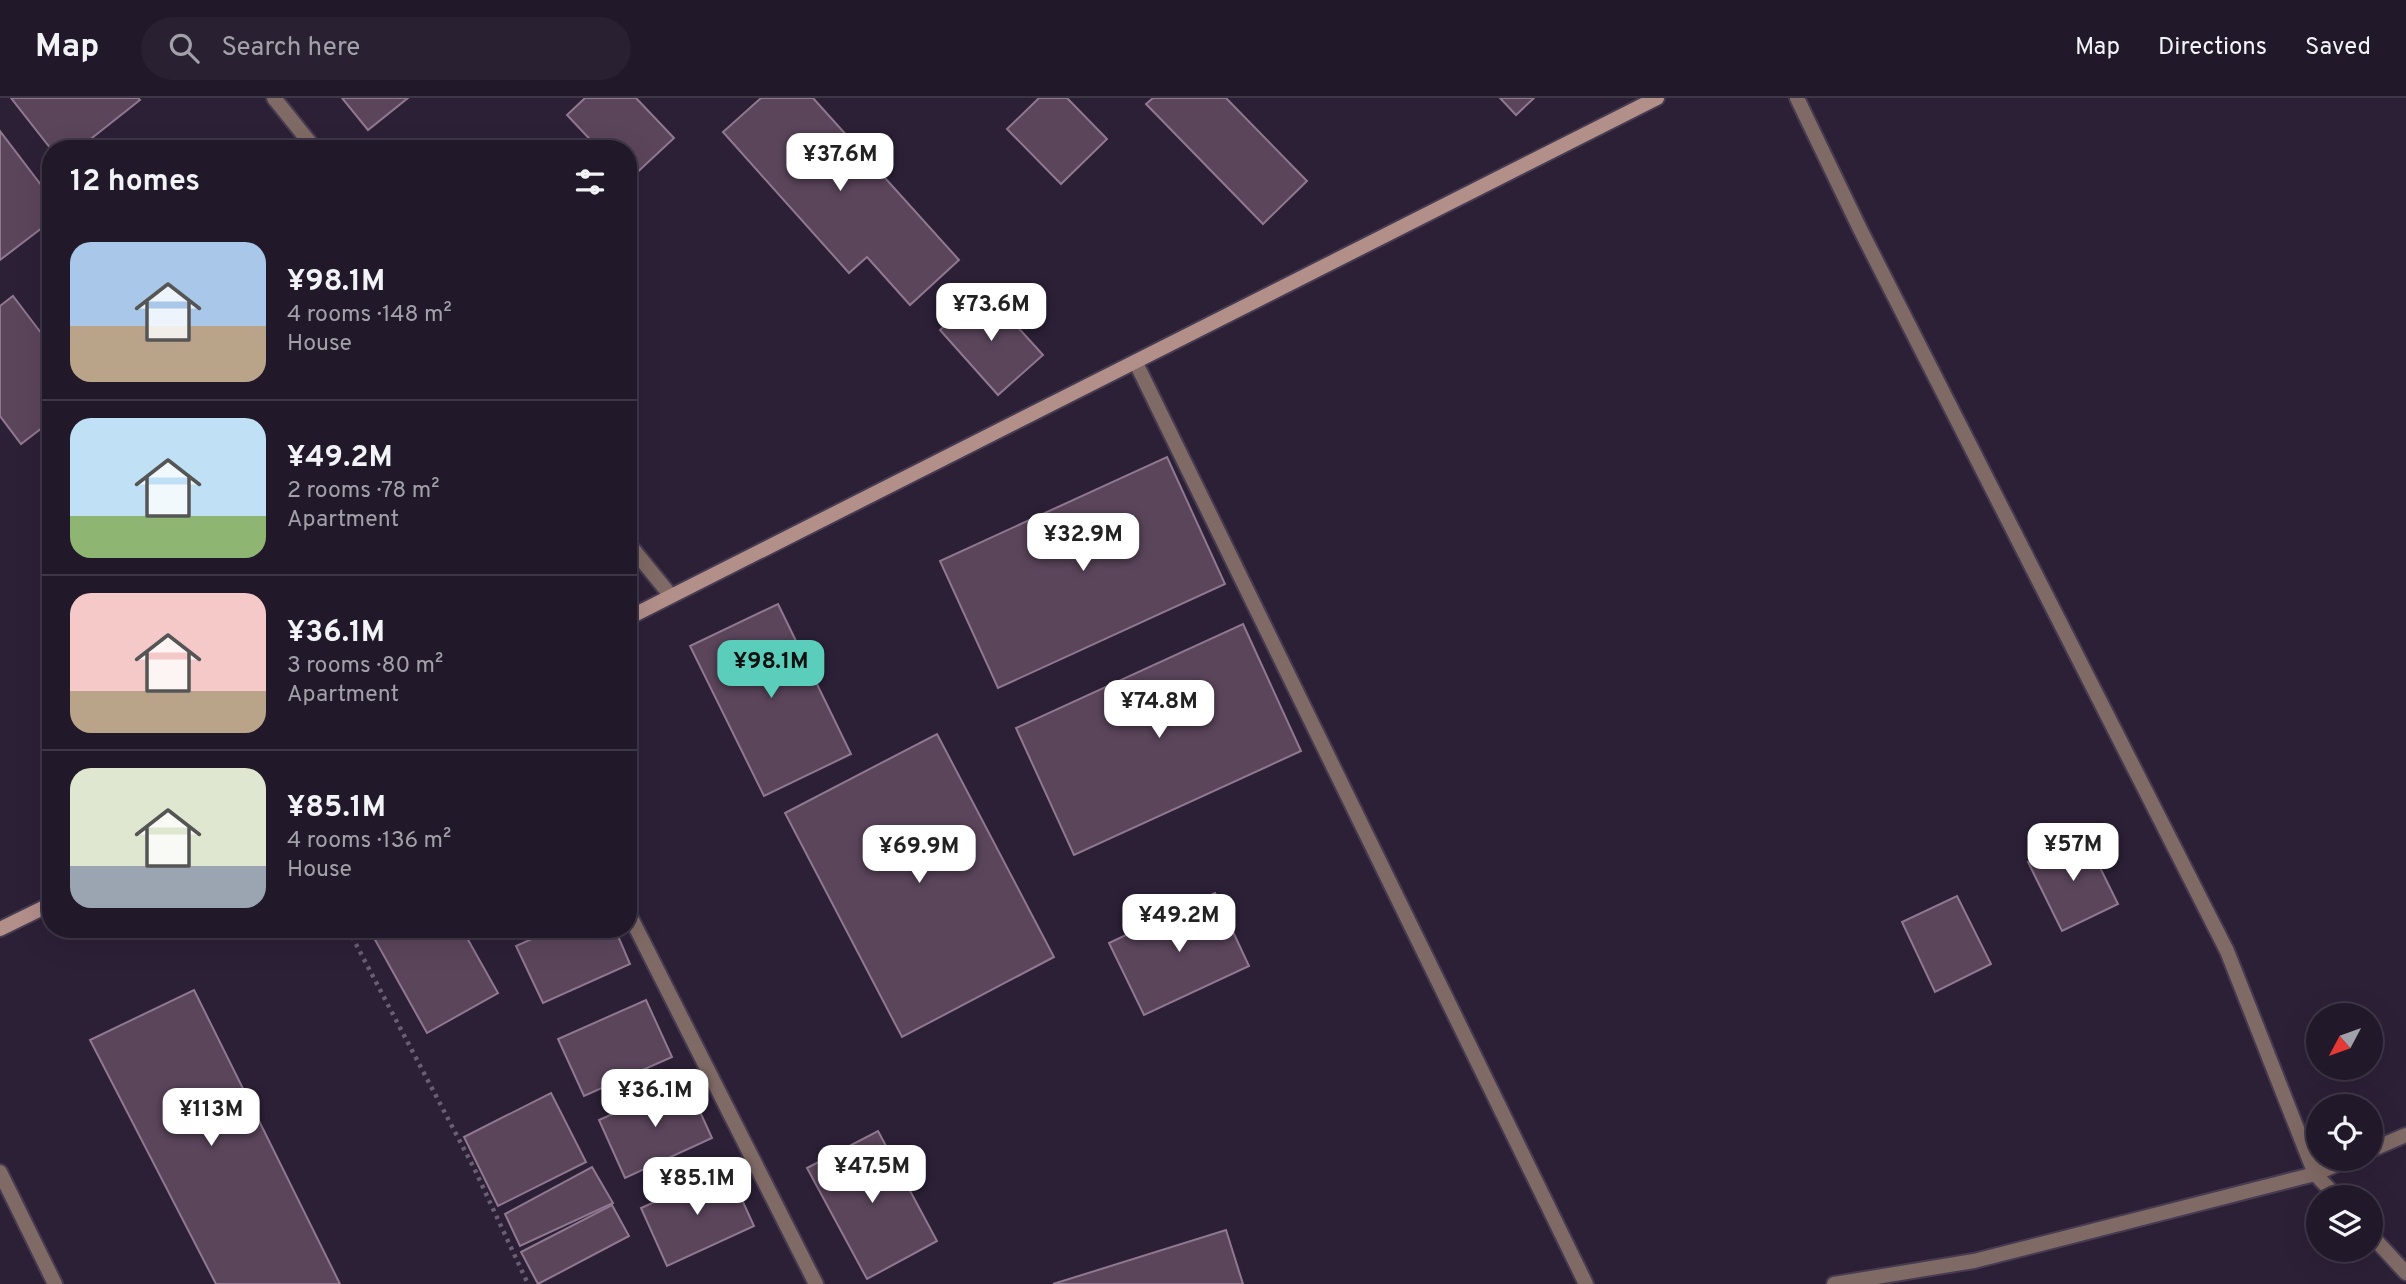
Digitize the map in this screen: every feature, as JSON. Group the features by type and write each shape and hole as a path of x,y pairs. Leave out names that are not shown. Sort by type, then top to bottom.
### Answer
{"street":[{"path":"274,98 308,140"},
{"path":"637,613 1657,98"},
{"path":"1797,98 1860,229 2227,951 2315,1174 2326,1185"},
{"path":"1136,363 1586,1284"},
{"path":"637,554 671,596"},
{"path":"0,929 42,908"},
{"path":"637,930 816,1284"},
{"path":"2383,1145 2406,1135"},
{"path":"1833,1284 1975,1261 2322,1171"},
{"path":"0,1172 55,1284"},
{"path":"2383,1248 2406,1273"}],"path":[{"path":"353,938 474,1168 528,1284"}],"building":[{"path":"11,98 140,100 89,140 44,140"},
{"path":"342,98 408,98 368,130"},
{"path":"585,98 636,98 674,138 637,173 637,140 591,140 567,115"},
{"path":"761,98 813,98 959,260 910,305 867,257 849,273 723,132"},
{"path":"1039,98 1067,98 1107,139 1061,184 1007,129"},
{"path":"1153,98 1226,98 1307,181 1263,224 1146,104"},
{"path":"1500,98 1534,98 1516,115"},
{"path":"0,131 42,186 42,228 0,260"},
{"path":"984,290 1043,355 998,395 940,330"},
{"path":"13,296 42,334 42,428 21,444 0,416 0,306"},
{"path":"1167,457 1225,584 998,688 940,561"},
{"path":"778,604 851,754 764,796 690,646"},
{"path":"1243,624 1301,751 1074,855 1016,728"},
{"path":"937,734 1054,957 902,1037 785,813"},
{"path":"2084,835 2118,904 2062,931 2028,862"},
{"path":"1215,893 1249,966 1144,1015 1109,943"},
{"path":"1957,896 1991,964 1935,992 1902,922"},
{"path":"374,938 467,938 498,993 427,1033"},
{"path":"534,938 619,938 630,964 543,1003 516,946"},
{"path":"194,990 340,1284 216,1284 90,1040"},
{"path":"646,1000 672,1057 584,1096 558,1039"},
{"path":"686,1081 712,1138 625,1178 599,1120"},
{"path":"551,1093 586,1162 498,1206 464,1137"},
{"path":"878,1131 937,1241 867,1279 807,1168"},
{"path":"592,1167 613,1203 520,1246 505,1214"},
{"path":"728,1169 754,1226 667,1266 641,1208"},
{"path":"612,1205 629,1236 538,1284 521,1252"},
{"path":"1226,1230 1243,1284 1053,1284"}]}
